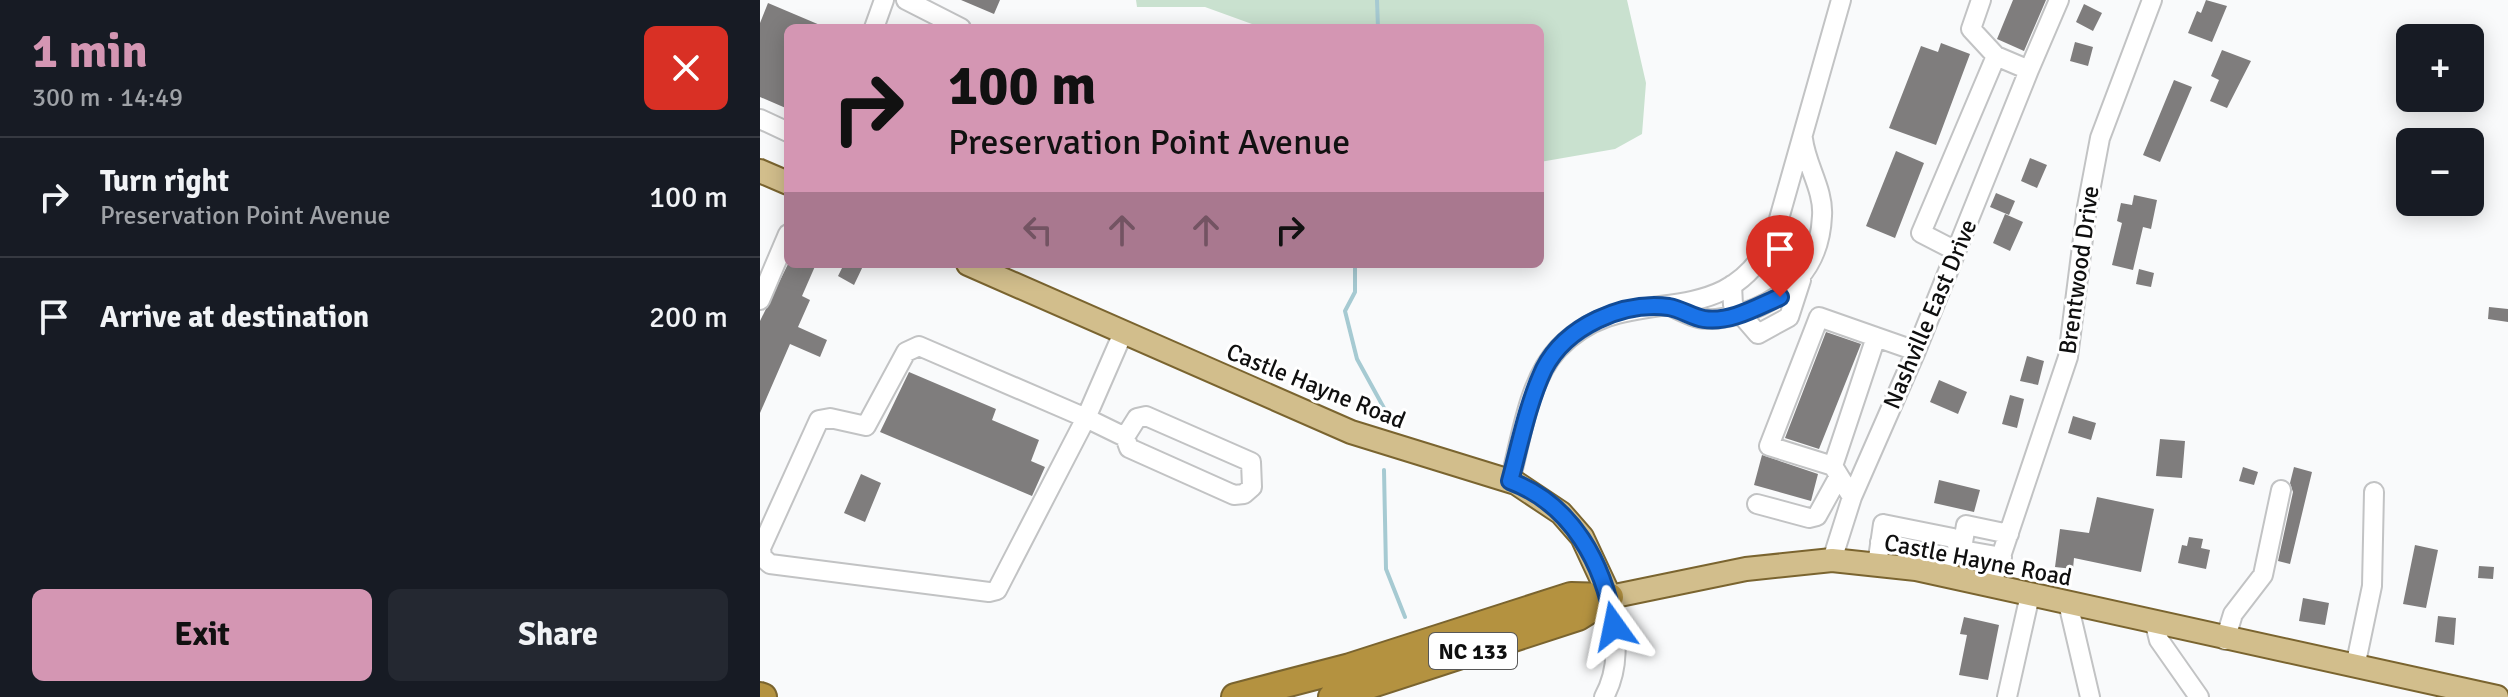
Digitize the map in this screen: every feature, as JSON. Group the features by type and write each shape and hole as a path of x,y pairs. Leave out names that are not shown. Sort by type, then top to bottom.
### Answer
{"highway":[{"name":"NC 133","path":"1235,697 1350,667 1571,596 1610,597"},
{"name":"NC 133","path":"1332,697 1578,617 1610,597"},
{"path":"1267,697 1350,667"}],"main road":[{"path":"760,171 784,181"},
{"name":"Castle Hayne Road","path":"977,268 1351,432 1510,481 1561,513 1582,537 1610,597 1746,569 1832,560 1877,565 1957,578 2225,640 2497,697"}],"street":[{"path":"875,24 884,0"},
{"path":"906,0 953,24"},
{"path":"1510,481 1541,379 1558,349 1589,324 1614,312 1672,307 1704,299 1743,278 1769,245 1803,138 1841,0"},
{"path":"1981,0 1971,29 1996,56 2029,70"},
{"name":"Nashville East Drive","path":"1832,560 1852,497 1916,351 2059,0"},
{"name":"Brentwood Drive","path":"1991,586 2056,399 2072,340 2087,207 2100,138 2152,0"},
{"path":"1956,251 1921,233 1996,56"},
{"path":"760,119 784,130"},
{"path":"1672,307 1708,320 1739,314 1780,297 1804,274 1822,216 1821,199 1805,159 1803,138"},
{"path":"1769,245 1783,240 1804,247 1804,274"},
{"path":"760,300 784,243"},
{"path":"1732,285 1730,297 1739,314"},
{"path":"1852,497 1836,471 1769,446 1819,317 1916,351"},
{"path":"1123,333 1086,418 997,590 989,592 770,564 762,557 761,548 819,420 830,418 866,426 912,347 919,346 1086,418 1125,437 1129,448 1234,495 1244,494 1252,487 1251,462 1146,416 1137,418 1125,437"},
{"path":"1757,504 1809,518 1817,516 1836,471 1876,337"},
{"path":"2225,640 2233,614 2263,575 2281,490"},
{"path":"2355,667 2372,586 2374,492"},
{"path":"1877,565 1883,524 1953,538 1962,550 2002,557"},
{"path":"1957,578 1966,525 2009,534"},
{"path":"2007,697 2030,595"},
{"path":"1604,697 1615,671 1617,650 1610,597"},
{"path":"2068,603 2090,697"},
{"path":"2155,624 2159,640 2199,697"}],"green space":[{"path":"1136,0 1627,0 1646,83 1642,134 1615,149 1544,161 1544,24 1252,24 1205,7 1137,7"}],"building":[{"path":"961,0 1000,0 994,14"},
{"path":"2013,0 2046,0 2024,51 1997,39"},
{"path":"2206,0 2227,6 2212,42 2188,33 2197,11 2201,13"},
{"path":"768,3 818,24 784,24 784,107 760,97 760,23"},
{"path":"2084,4 2102,13 2093,31 2076,22"},
{"path":"2075,42 2093,47 2088,66 2070,61"},
{"path":"1941,43 1970,54 1936,145 1889,128 1921,46 1938,52"},
{"path":"2222,50 2251,61 2227,108 2210,101 2219,80 2211,76"},
{"path":"2174,80 2192,87 2160,162 2143,155"},
{"path":"1896,151 1924,163 1895,238 1866,226"},
{"path":"2030,158 2047,165 2037,188 2021,181"},
{"path":"1996,193 2015,201 2009,215 1990,207"},
{"path":"2134,195 2157,200 2151,229 2143,227 2133,270 2112,265 2122,223 2117,221 2121,203 2132,205"},
{"path":"2005,214 2023,222 2010,251 1993,243"},
{"path":"786,268 814,268 802,296 810,300 798,327 827,340 820,357 790,344 760,413 760,321"},
{"path":"842,268 862,268 854,285 838,276"},
{"path":"2139,269 2154,273 2151,287 2136,284"},
{"path":"2489,307 2508,309 2508,322 2488,319"},
{"path":"1826,332 1861,344 1819,449 1785,438"},
{"path":"2027,356 2044,361 2038,385 2020,381"},
{"path":"909,372 996,409 992,420 1039,440 1031,461 1045,467 1032,496 880,432"},
{"path":"1939,380 1967,392 1958,414 1930,402"},
{"path":"2010,395 2024,399 2017,428 2002,424"},
{"path":"2073,416 2096,423 2091,440 2068,433"},
{"path":"2160,439 2185,441 2182,478 2156,476"},
{"path":"1762,455 1818,474 1811,501 1754,485"},
{"path":"2243,467 2258,472 2254,485 2239,481"},
{"path":"2294,467 2312,472 2290,564 2278,561 2293,492 2290,483"},
{"path":"861,474 881,483 865,522 844,513"},
{"path":"1939,480 1980,490 1974,512 1934,503"},
{"path":"2097,497 2154,509 2141,572 2074,558 2073,569 2055,567 2060,529 2089,533"},
{"path":"2189,537 2203,539 2201,548 2210,550 2206,569 2178,563 2182,545 2187,546"},
{"path":"2415,545 2438,550 2426,608 2403,604"},
{"path":"2479,566 2494,567 2493,579 2478,578"},
{"path":"2303,598 2329,603 2325,625 2299,621"},
{"path":"2438,616 2456,618 2454,645 2435,642"},
{"path":"1964,617 1999,625 1988,680 1959,675 1967,635 1960,634"}],"waterway":[{"path":"1377,0 1378,24"},
{"path":"1355,268 1355,292 1345,311 1357,359 1390,419"},
{"path":"1384,470 1386,569 1405,617"}],"route":[{"path":"1614,626 1610,597 1582,537 1561,513 1542,498 1510,481 1545,368 1558,349 1589,324 1614,312 1672,307 1708,320 1729,317 1780,297"}]}
